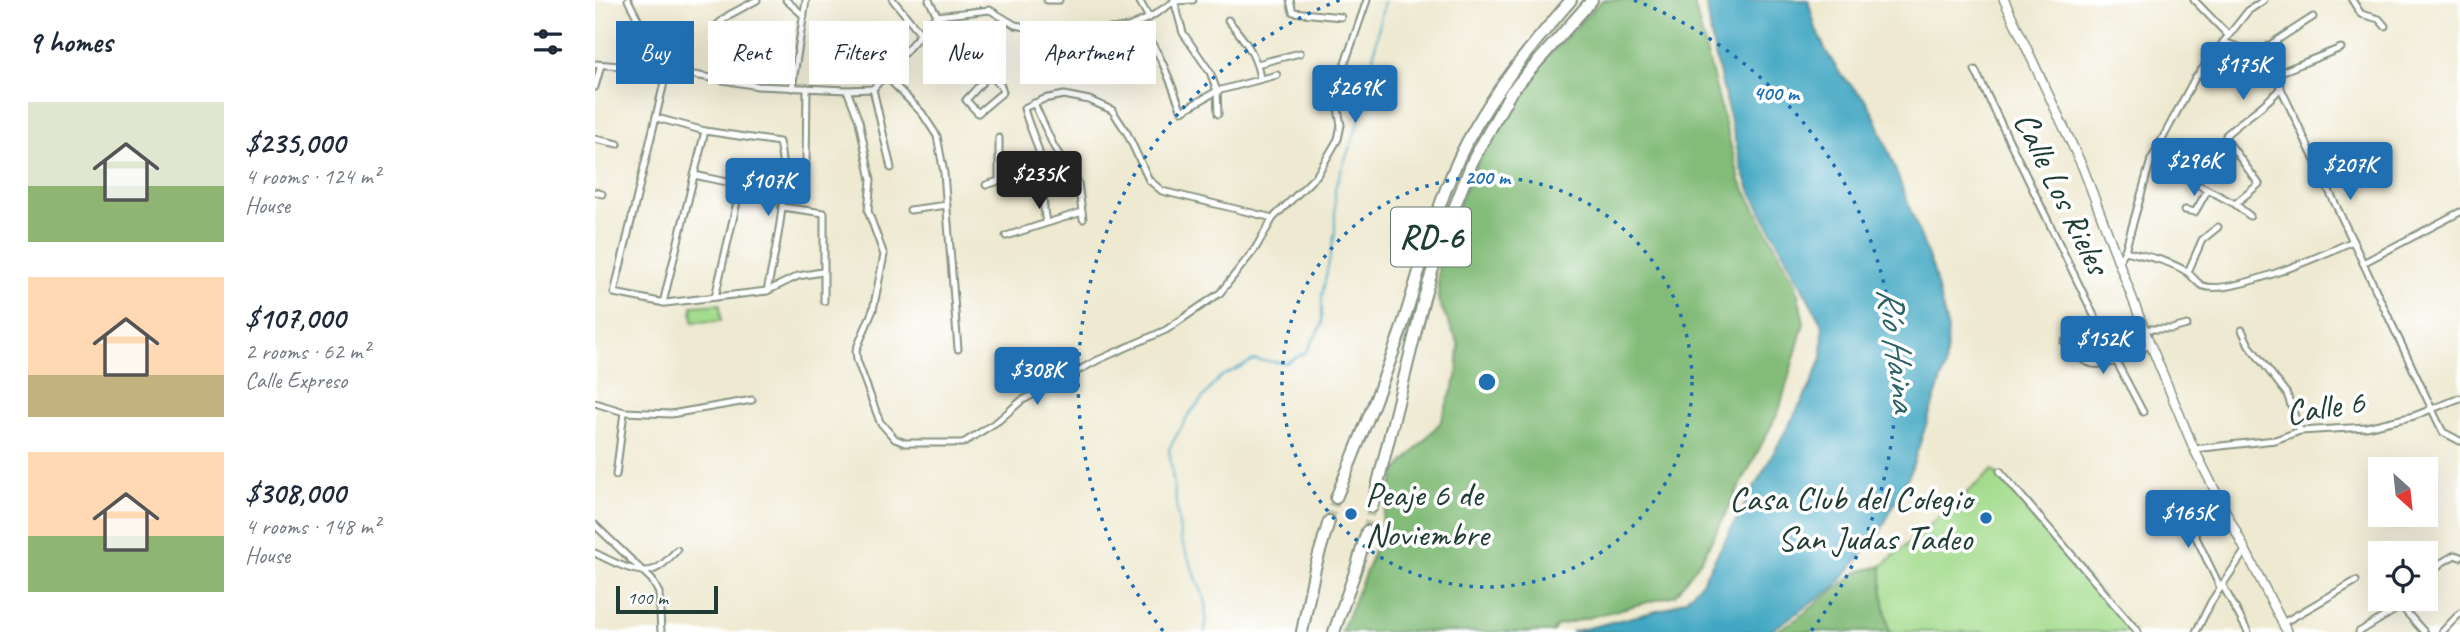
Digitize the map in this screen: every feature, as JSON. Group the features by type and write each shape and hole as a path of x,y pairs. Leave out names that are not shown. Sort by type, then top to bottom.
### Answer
{"highway":[{"name":"RD-6","path":"1336,498 1378,394 1445,194 1466,143 1521,58 1571,0"},
{"name":"RD-6","path":"1372,507 1424,298 1442,239 1473,160 1511,92 1592,0"},
{"path":"1302,632 1315,568 1329,521"},
{"path":"1334,632 1367,531"}],"street":[{"path":"628,0 638,21"},
{"path":"722,21 757,0"},
{"path":"786,0 804,16"},
{"path":"792,88 806,0"},
{"path":"893,0 921,34"},
{"path":"929,0 941,21"},
{"path":"990,0 990,10"},
{"path":"1047,0 1059,0"},
{"path":"1139,0 1149,18"},
{"path":"1142,21 1175,1 1193,0"},
{"path":"1290,0 1293,12 1341,18"},
{"path":"847,90 859,121 871,180 868,211 884,255 873,310 856,350 857,360 880,422 895,439 905,443 963,443 998,421 1021,401 1098,360 1166,330 1220,293 1255,249 1273,218 1317,176 1338,139 1341,125 1335,92 1367,0"},
{"path":"2004,0 2083,168 2150,345 2194,449 2285,628 2356,581"},
{"path":"2194,0 2228,35"},
{"path":"2118,262 2125,251 2151,160 2195,78 2248,11 2264,0"},
{"path":"2351,0 2361,14 2379,19 2385,26"},
{"path":"1175,1 1183,33 1210,72 1217,91 1218,114"},
{"path":"909,48 936,16 990,10 1020,26"},
{"path":"2257,53 2313,17"},
{"path":"1228,20 1247,42 1260,78"},
{"path":"2223,42 2257,53 2269,61 2443,432 2460,441"},
{"path":"2276,74 2341,48"},
{"path":"1156,53 1182,111 1217,91 1277,75"},
{"path":"1257,64 1300,53"},
{"path":"595,87 598,64 616,66"},
{"name":"Calle Los Rieles","path":"1975,70 2143,412"},
{"path":"990,74 1003,92 978,113 965,100 990,74"},
{"path":"694,75 758,86 792,88 873,89 877,84"},
{"path":"664,84 614,293 663,303 767,290 798,276 822,272"},
{"path":"894,84 922,113 937,136 944,173 958,349"},
{"path":"2235,204 2259,184 2225,137 2281,87"},
{"path":"806,166 807,88"},
{"path":"873,89 891,168"},
{"path":"1046,222 1042,200 1044,178 1038,143 1023,110 1034,103 1064,95 1089,100 1112,110 1127,133 1149,180 1162,191 1273,218"},
{"path":"1006,236 1046,222 1083,216 1078,183 1054,147 1034,103"},
{"path":"656,118 705,131 779,142 782,207 779,236 767,290"},
{"path":"663,303 705,131"},
{"path":"999,138 999,181"},
{"path":"595,139 618,144"},
{"path":"2151,160 2235,204 2250,216"},
{"path":"694,175 782,188"},
{"path":"986,185 999,181 1044,178"},
{"path":"715,297 741,184"},
{"path":"2185,210 2195,212 2207,191"},
{"path":"595,192 602,194"},
{"path":"910,210 947,205"},
{"path":"782,207 824,213 824,301"},
{"path":"2363,263 2460,212"},
{"path":"2188,272 2202,240 2218,227"},
{"path":"2125,251 2188,272 2206,287 2262,278 2353,241"},
{"path":"2144,329 2172,329 2187,325"},
{"path":"2242,330 2249,345 2287,394 2300,431"},
{"path":"2064,342 2084,361 2091,363 2116,361 2150,345"},
{"name":"Calle 6","path":"2194,449 2275,440 2300,431 2366,427 2414,416 2460,398"},
{"path":"595,403 624,412 671,414 753,400"},
{"path":"616,475 624,412"},
{"path":"2000,471 2138,632"},
{"path":"2179,502 2221,586 2248,632"},
{"path":"595,525 652,580 659,593 661,632"},
{"path":"595,553 619,565 641,570 656,569 677,550"},
{"path":"2196,632 2221,586 2245,551"},
{"path":"2438,567 2449,557 2460,557"},
{"path":"2359,632 2391,611"},
{"path":"2405,611 2424,632"},
{"path":"2442,632 2460,613"}],"green space":[{"path":"1602,0 1693,0 1740,181 1796,284 1804,323 1779,411 1703,557 1675,595 1556,626 1553,632 1341,632 1370,562 1396,471 1440,423 1457,377 1459,345 1438,300 1438,268 1463,192 1493,129 1539,65"},
{"path":"720,304 721,321 693,322 692,306"},
{"name":"Casa Club del Colegio San Judas Tadeo","path":"1993,470 2133,632 1889,632 1882,590 1882,566"},
{"path":"1882,566 1882,590 1889,632 1775,632 1798,618 1859,571"}],"water":[{"name":"Río Haina","path":"1706,0 1808,0 1816,29 1826,51 1841,75 1866,100 1876,119 1933,269 1948,331 1945,368 1910,473 1878,536 1835,587 1769,632 1571,632 1665,609 1686,599 1702,582 1810,387 1822,358 1823,326 1751,192 1742,169 1712,42"}],"waterway":[{"path":"1205,632 1206,602 1181,540 1169,449 1187,417 1220,377 1254,360 1286,363 1306,352 1322,325 1322,296 1335,232 1335,188 1364,107 1384,0"}],"tunnel":[{"path":"1329,521 1336,498"},
{"path":"1367,531 1372,507"}],"place":[{"name":"Peaje 6 de Noviembre","path":"1351,514"},
{"name":"Casa Club del Colegio San Judas Tadeo","path":"1986,518"}]}
